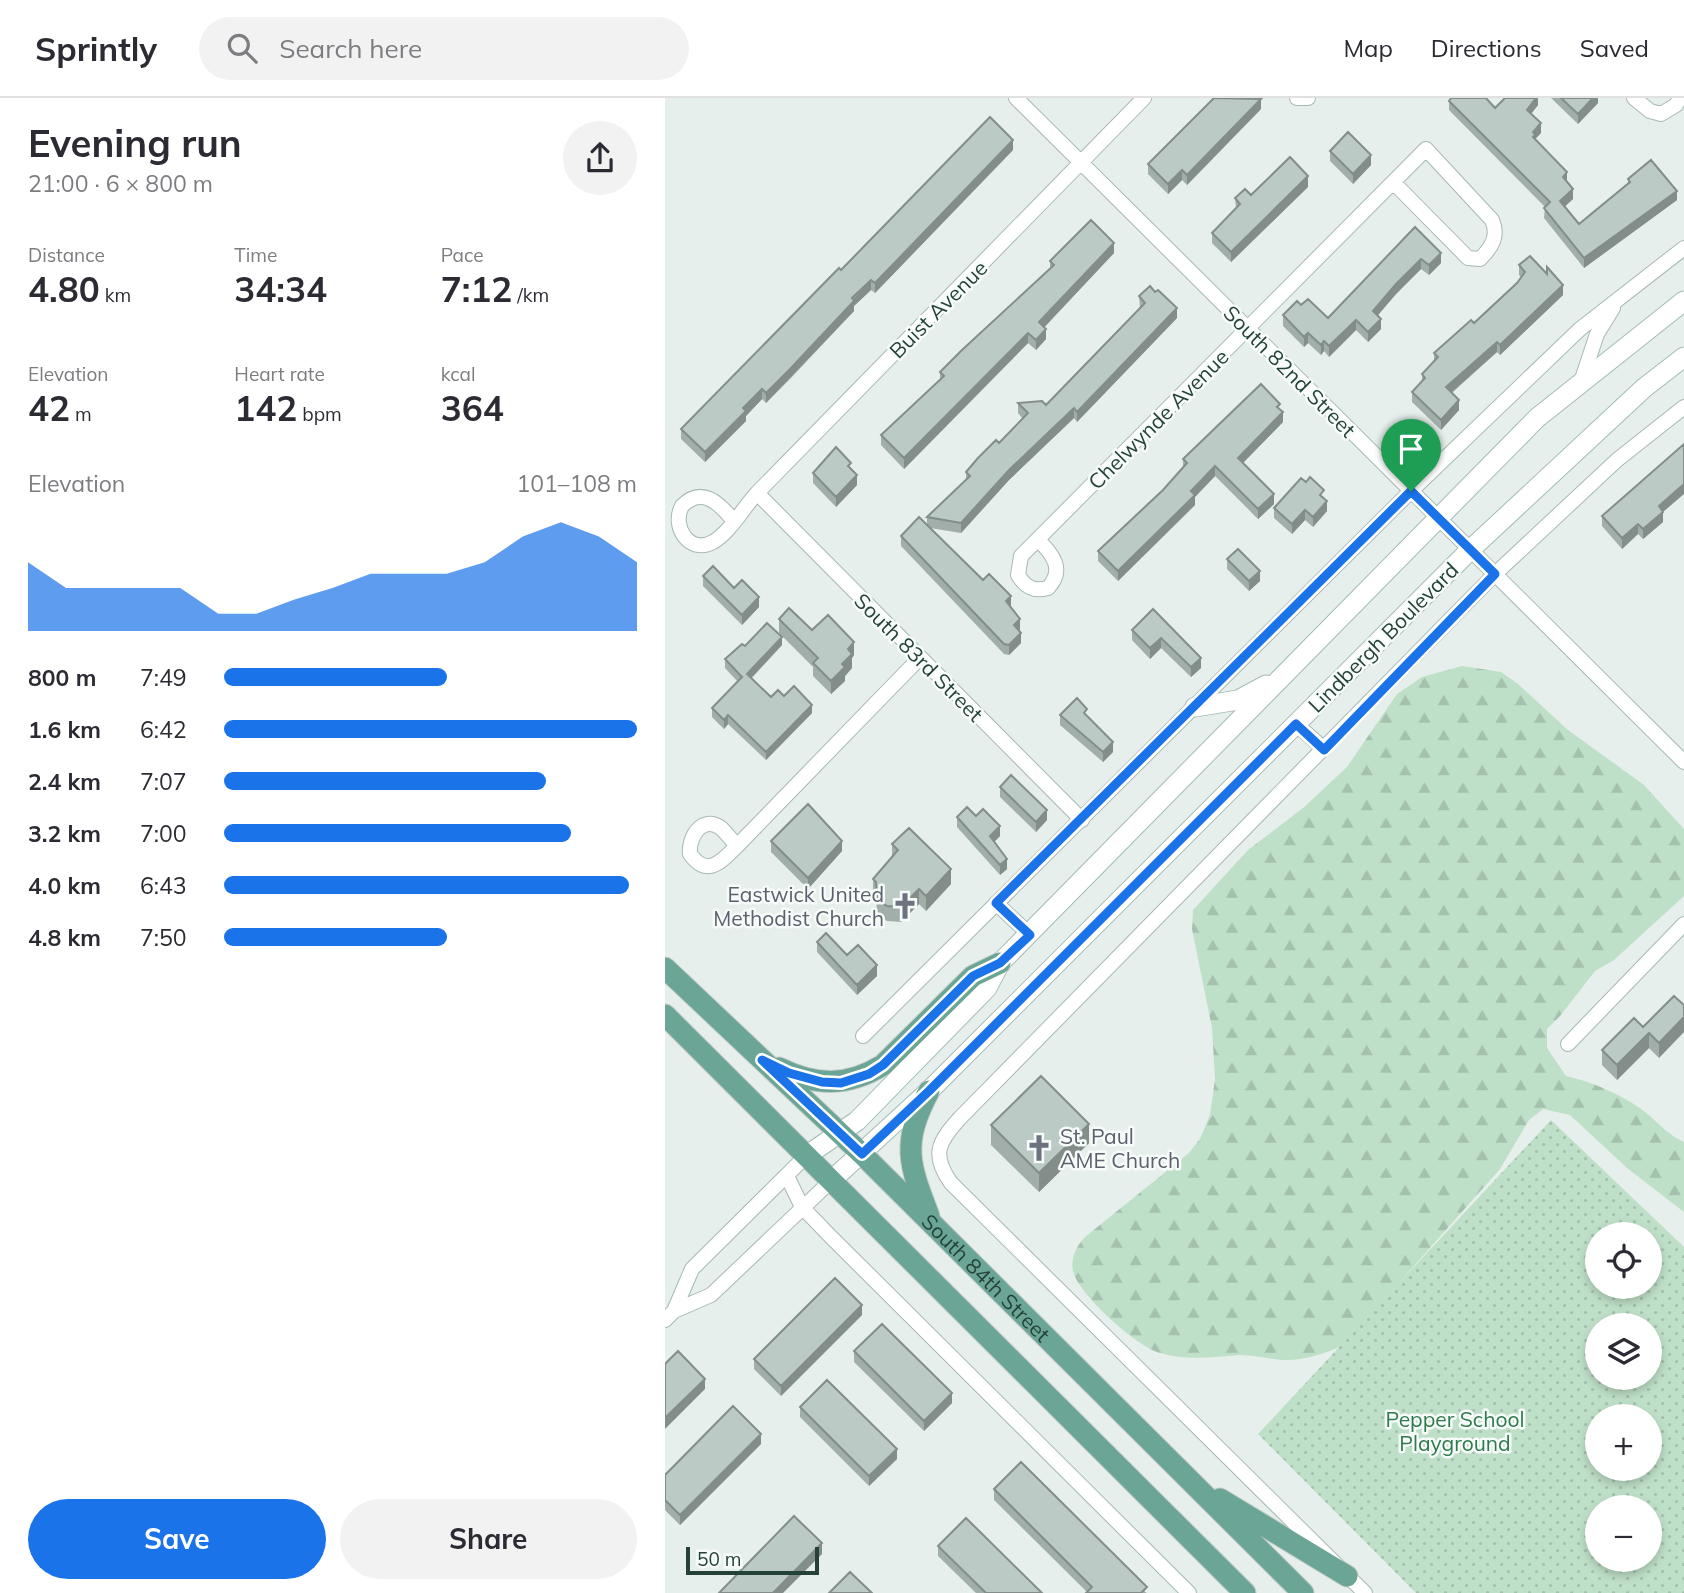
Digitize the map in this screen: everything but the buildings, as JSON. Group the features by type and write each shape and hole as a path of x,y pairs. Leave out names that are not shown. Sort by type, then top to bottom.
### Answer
{"main road":[{"name":"Lindbergh Boulevard","path":"806,1156 857,1121 987,988 1000,963 1440,520 1537,418 1684,301"},
{"name":"Lindbergh Boulevard","path":"832,1180 929,1091 1470,550 1644,388 1680,364"},
{"path":"1195,707 1226,704 1247,697 1294,668"},
{"path":"762,1060 809,1080 834,1083 856,1080 883,1065 973,976 1000,963"},
{"name":"South 84th Street","path":"665,968 862,1154 1303,1593"},
{"name":"South 84th Street","path":"665,1016 1245,1593"},
{"path":"929,1091 911,1137 910,1161 932,1225"},
{"path":"1188,1479 1347,1576"}],"street":[{"name":"South 82nd Street","path":"1016,98 1684,762"},
{"name":"Buist Avenue","path":"733,520 1144,98"},
{"path":"1297,98 1308,98"},
{"path":"1634,98 1650,111 1661,114 1676,105 1681,98"},
{"name":"Chelwynde Avenue","path":"1038,540 1426,149 1492,220 1495,235 1487,251 1474,261 1468,258 1394,183"},
{"path":"863,1036 1411,491 1580,329 1684,248"},
{"path":"1580,384 1597,334 1625,293"},
{"name":"Lindbergh Boulevard","path":"939,1147 945,1134 960,1118 1495,574 1617,460 1684,407"},
{"name":"South 83rd Street","path":"757,493 1082,820"},
{"path":"737,846 920,658"},
{"path":"1296,724 1324,750"},
{"path":"996,903 1030,935"},
{"path":"1568,1044 1684,924"},
{"name":"South 84th Street","path":"939,1147 941,1170 951,1183 1365,1593"},
{"name":"Lindbergh Boulevard","path":"669,1316 692,1269 806,1156"},
{"path":"786,1176 802,1207 1189,1593"},
{"name":"Lindbergh Boulevard","path":"669,1316 711,1295 832,1180"}],"green space":[{"path":"1462,666 1501,672 1518,684 1568,730 1644,785 1684,829 1684,896 1614,960 1595,971 1547,1029 1547,1048 1566,1076 1599,1086 1621,1097 1684,1142 1684,1212 1627,1168 1570,1115 1543,1109 1529,1120 1500,1169 1344,1345 1316,1356 1287,1360 1240,1355 1180,1357 1150,1349 1110,1318 1085,1293 1077,1281 1072,1262 1085,1237 1189,1153 1200,1139 1210,1115 1215,1079 1212,1028 1192,929 1193,910 1248,850 1303,808 1347,767 1397,694 1422,677"},
{"name":"Pepper School Playground","path":"1551,1120 1658,1222 1585,1222 1585,1299 1662,1299 1662,1226 1684,1247 1684,1593 1416,1593 1258,1434"}],"place":[{"name":"Eastwick United Methodist Church","path":"905,906"},
{"name":"St. Paul AME Church","path":"1039,1148"}],"route":[{"path":"1411,491 1495,574 1324,750 1296,724 929,1091 862,1154 762,1060 809,1080 841,1083 856,1080 883,1065 973,976 1000,963 1030,935 996,903 1411,491"}]}
